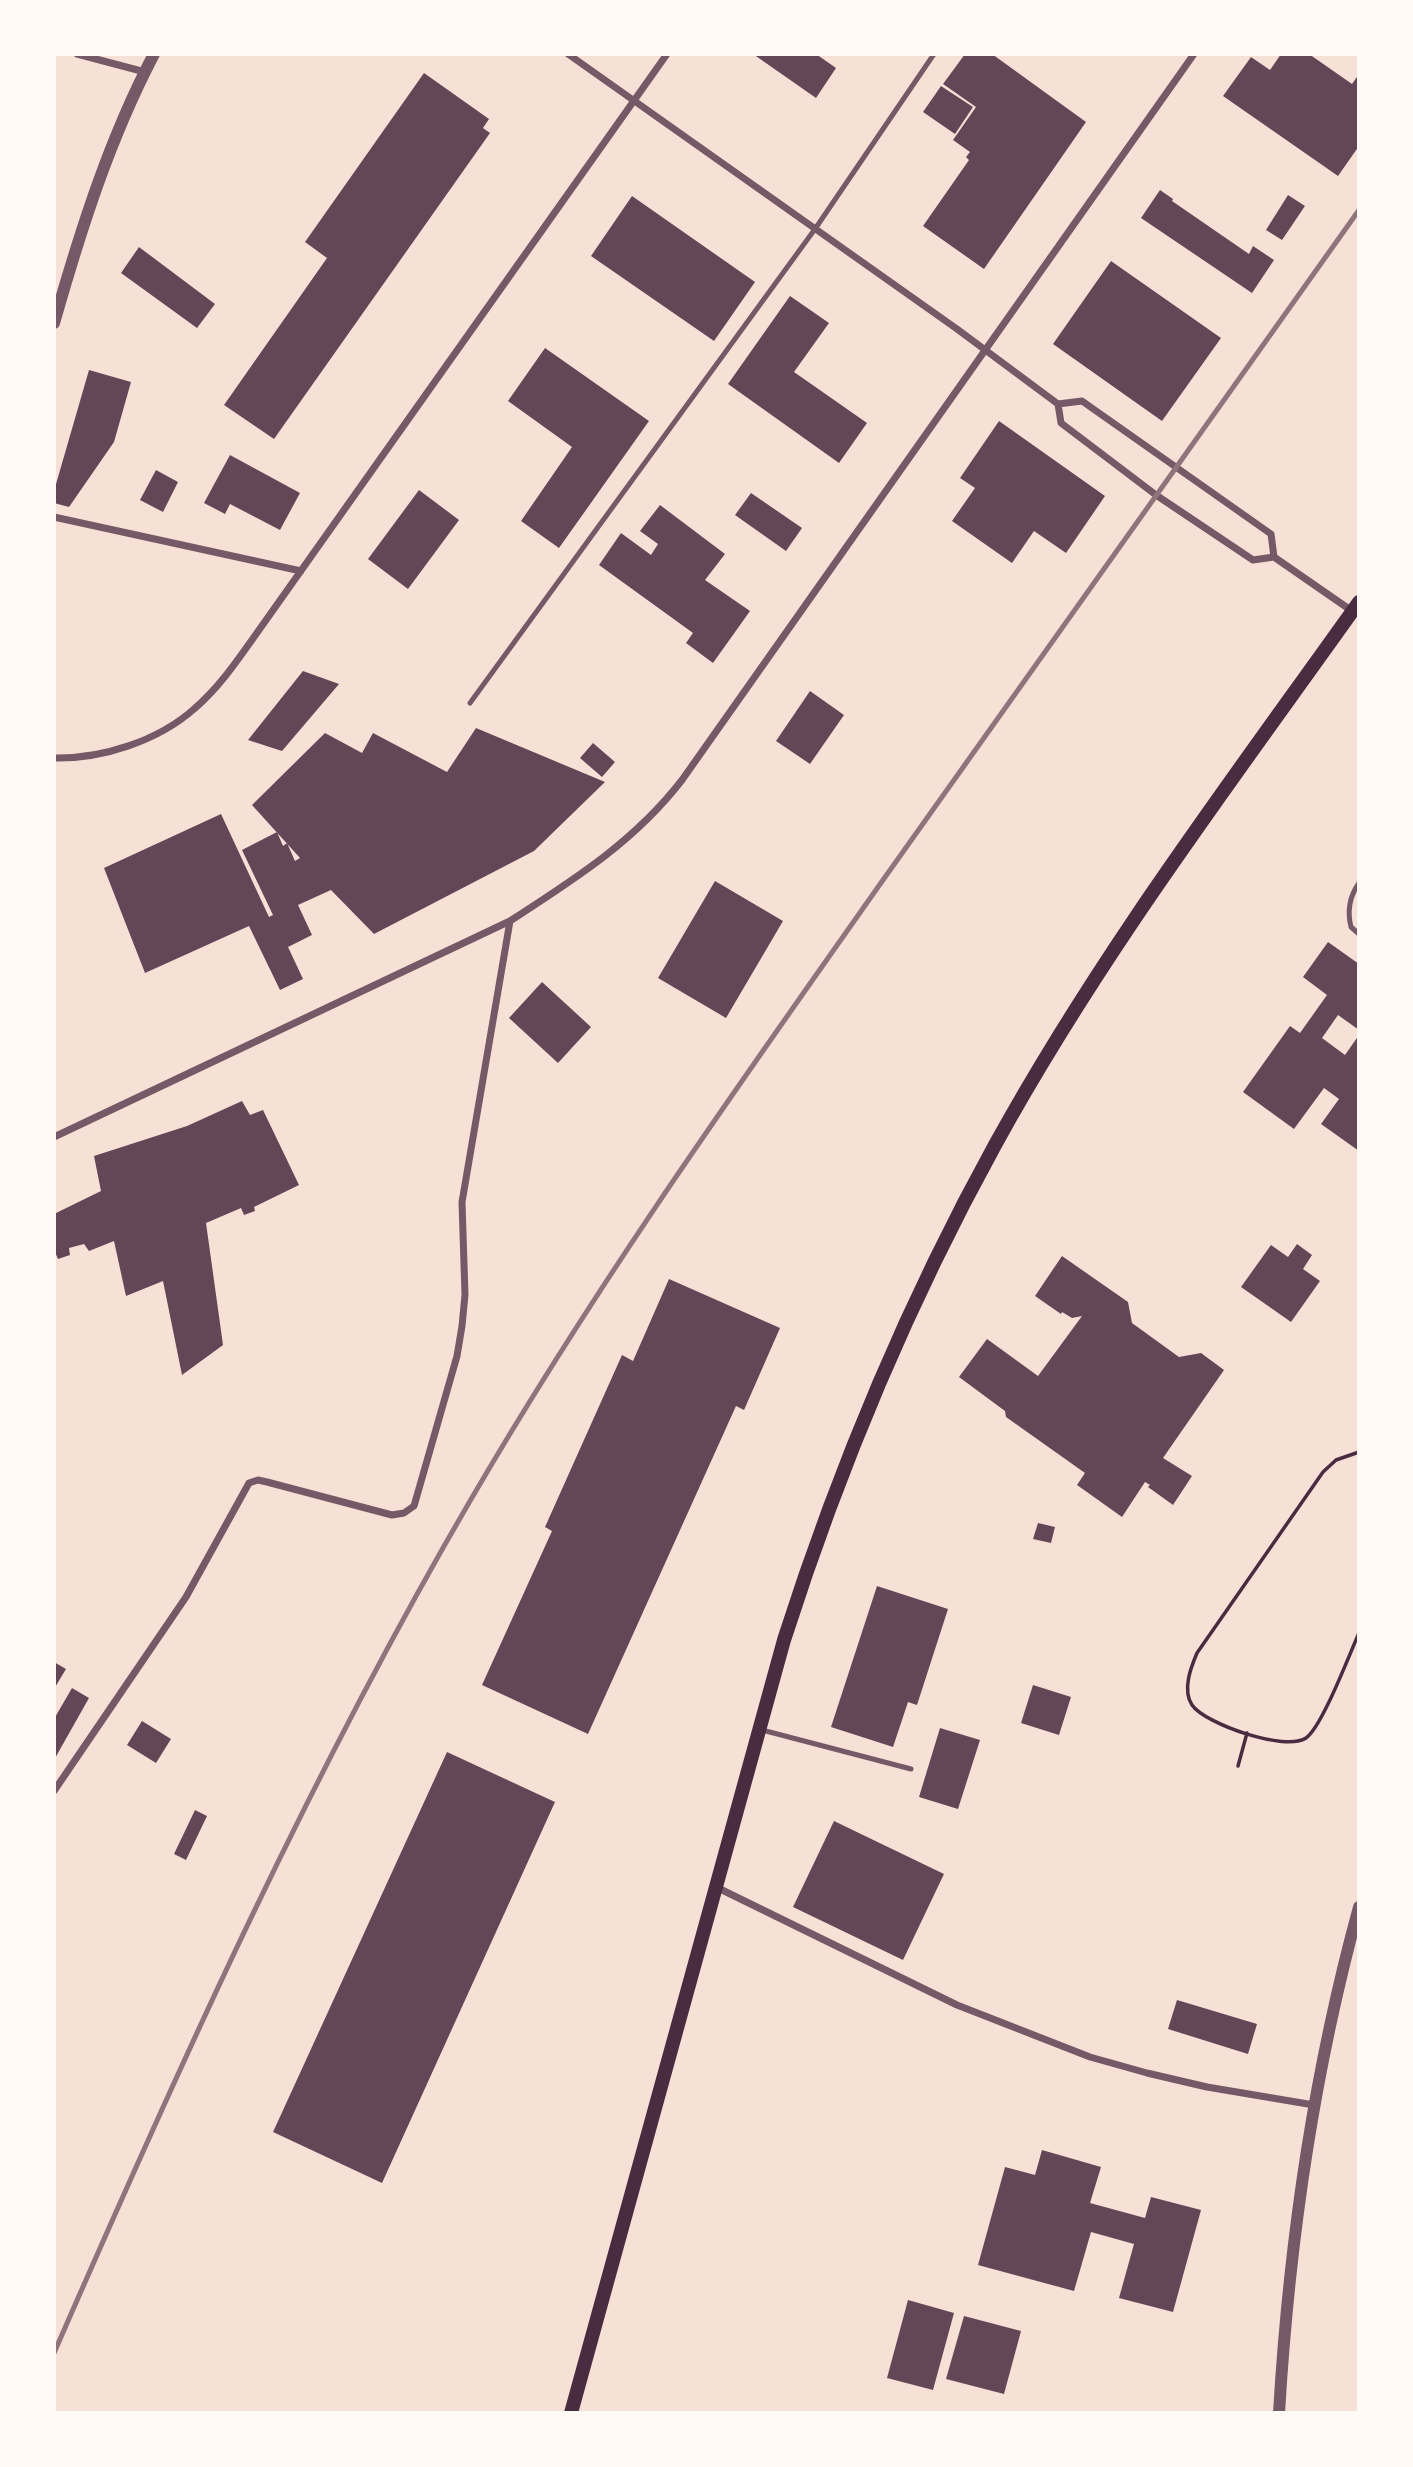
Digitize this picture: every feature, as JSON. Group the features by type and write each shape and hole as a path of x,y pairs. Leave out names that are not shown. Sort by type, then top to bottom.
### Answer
{"main road":[{"path":"570,2413 797,1599 850,1452 920,1291 989,1157 1045,1059 1109,958 1355,607"}],"street":[{"path":"77,54 145,72"},
{"path":"54,323 88,208 155,54"},
{"path":"568,54 1058,404 1082,401 1177,467 1271,534 1274,556"},
{"path":"54,758 89,755 141,741 179,721 229,672 667,54"},
{"path":"54,1137 510,920 609,854 637,831 664,804 1194,54"},
{"path":"1058,404 1061,423 1156,495 1254,560 1274,556 1355,607"},
{"path":"54,517 301,571"},
{"path":"54,1791 186,1597 249,1483 258,1480 267,1482 392,1515 404,1513 414,1506 457,1356 462,1326 465,1296 462,1202 510,920"},
{"path":"715,1886 957,2005 1090,2057 1207,2087 1314,2105"},
{"path":"1279,2413 1297,2221 1314,2105 1359,1907"}],"lane":[{"path":"470,703 815,229 934,54"},
{"path":"1359,883 1352,894 1349,915 1351,928 1359,934"},
{"path":"759,1730 911,1769"}],"path":[{"path":"1359,1452 1336,1460 1324,1472 1197,1653 1191,1665 1188,1683 1193,1705 1207,1718 1247,1733 1298,1742 1307,1738 1318,1722 1359,1633"},
{"path":"1238,1766 1247,1733"}],"building":[{"path":"753,54 816,54 836,68 816,98"},
{"path":"965,54 992,54 1086,122 984,269 923,226 969,160 966,157 970,152 953,140 976,107 943,84"},
{"path":"1281,54 1309,54 1352,84 1359,74 1359,146 1338,176 1223,96 1251,57 1270,70"},
{"path":"424,73 489,119 483,128 490,133 274,439 224,405 327,258 305,242"},
{"path":"941,86 973,107 955,134 923,112"},
{"path":"1160,190 1249,254 1253,246 1274,260 1252,293 1141,218"},
{"path":"1288,195 1305,206 1282,240 1266,230"},
{"path":"632,196 755,282 714,341 591,256"},
{"path":"139,247 215,304 197,328 121,273"},
{"path":"1111,261 1221,338 1162,421 1053,344"},
{"path":"790,296 829,323 794,372 867,423 839,463 728,384"},
{"path":"545,348 649,421 559,548 521,521 572,447 508,401"},
{"path":"89,370 131,382 114,442 69,507 54,503 54,491"},
{"path":"999,421 1105,496 1066,553 1034,531 1012,563 952,521 975,488 960,478"},
{"path":"230,455 300,493 280,530 230,504 225,514 204,503"},
{"path":"156,470 178,482 163,512 140,500"},
{"path":"419,490 459,520 408,589 368,559"},
{"path":"751,493 802,528 786,551 735,515"},
{"path":"660,505 725,554 705,580 750,611 713,663 686,643 693,633 599,565 621,533 651,555 658,544 640,531"},
{"path":"303,671 339,684 282,751 248,740"},
{"path":"810,691 844,715 810,764 776,741"},
{"path":"476,728 605,782 534,851 374,934 331,890 298,905 312,935 288,947 303,979 280,990 249,926 145,973 104,868 221,814 269,917 273,915 242,850 277,832 252,805 325,733 362,753 373,733 447,772","holes":["277,833 287,843 283,846","288,844 300,858 295,861"]},
{"path":"593,743 615,762 602,777 580,758"},
{"path":"715,881 783,921 726,1018 658,978"},
{"path":"1328,942 1359,964 1359,1030 1338,1015 1322,1038 1345,1055 1359,1035 1359,1151 1321,1124 1339,1099 1324,1088 1294,1129 1243,1092 1290,1026 1300,1033 1327,995 1303,977"},
{"path":"542,982 591,1027 558,1063 509,1018"},
{"path":"242,1101 250,1115 263,1110 299,1185 254,1207 255,1211 244,1215 241,1208 206,1223 223,1345 182,1375 163,1281 126,1296 114,1241 89,1251 84,1244 69,1248 70,1255 58,1259 54,1250 54,1214 101,1191 94,1156 187,1126"},
{"path":"1297,1244 1312,1255 1303,1269 1320,1281 1291,1322 1241,1287 1271,1245 1288,1257"},
{"path":"1062,1256 1128,1302 1132,1323 1179,1357 1201,1353 1224,1370 1163,1458 1192,1476 1173,1505 1145,1482 1122,1517 1077,1485 1085,1473 1006,1417 1005,1411 959,1377 987,1339 1038,1376 1082,1316 1072,1318 1062,1312 1061,1314 1035,1296"},
{"path":"669,1279 780,1328 744,1410 736,1406 588,1734 482,1685 552,1531 545,1527 622,1355 633,1361"},
{"path":"1038,1523 1055,1527 1051,1543 1033,1539"},
{"path":"877,1586 948,1609 917,1705 908,1702 893,1747 831,1727"},
{"path":"54,1662 66,1669 54,1689"},
{"path":"1033,1685 1071,1697 1059,1735 1021,1723"},
{"path":"72,1688 89,1698 54,1760 54,1719"},
{"path":"142,1721 171,1739 156,1763 127,1745"},
{"path":"940,1728 980,1740 958,1809 919,1797"},
{"path":"447,1752 555,1802 382,2183 273,2132"},
{"path":"195,1810 207,1816 186,1860 174,1854"},
{"path":"834,1821 944,1874 903,1960 793,1907"},
{"path":"1177,2000 1257,2024 1248,2054 1168,2029"},
{"path":"1042,2150 1101,2167 1090,2203 1145,2218 1151,2197 1201,2210 1173,2312 1119,2298 1134,2244 1091,2232 1074,2291 978,2265 1005,2167 1035,2175"},
{"path":"908,2300 954,2313 933,2390 887,2378"},
{"path":"964,2316 1021,2331 1004,2394 946,2379"}],"railway":[{"path":"54,2353 199,2028 302,1814 411,1604 518,1421 567,1342 722,1109 1359,210"}]}
